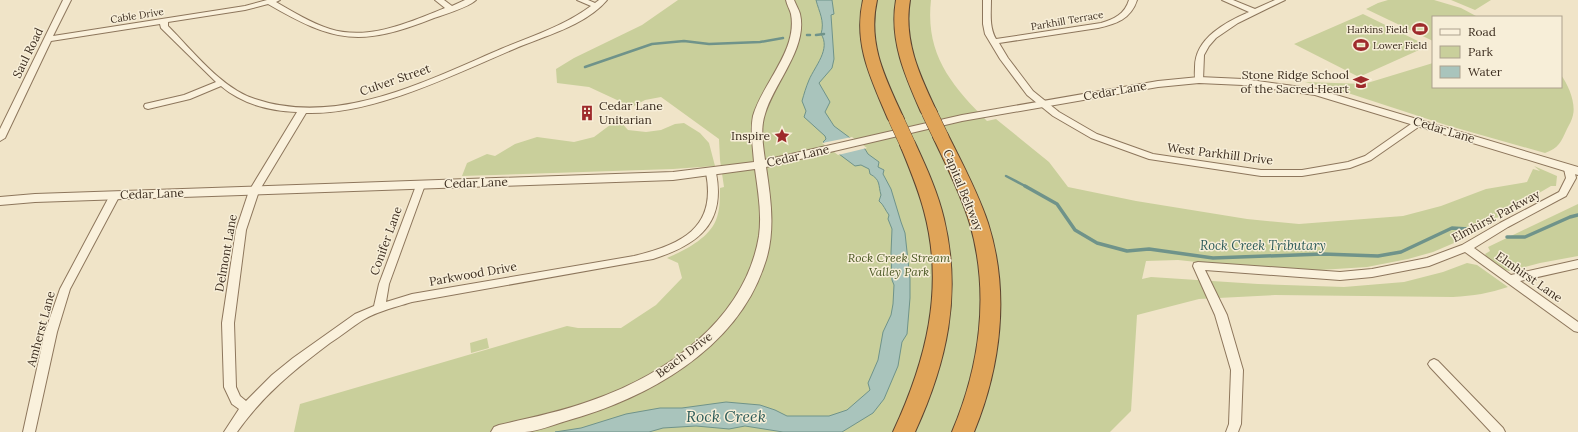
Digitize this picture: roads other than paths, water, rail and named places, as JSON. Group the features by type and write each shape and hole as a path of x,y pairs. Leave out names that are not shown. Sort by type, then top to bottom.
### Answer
{"highway":[{"path":"870,0 866,21 867,38 871,58 900,132 924,185 935,219 942,253 943,288 941,321 932,364 918,404 904,432"},
{"name":"Capital Beltway","path":"903,0 901,22 906,54 914,78 974,211 986,252 991,294 990,333 981,379 963,432"}],"street":[{"name":"Saul Road","path":"0,138 67,0"},
{"path":"439,0 450,8"},
{"path":"273,1 319,28 338,34 356,35 390,30 472,0"},
{"path":"581,0 600,3"},
{"name":"Beach Drive","path":"499,432 581,411 616,398 639,387 668,370 693,352 731,315 744,296 754,276 762,254 765,233 766,215 761,165 756,135 760,114 769,90 792,47 795,36 796,21 790,0"},
{"name":"West Parkhill Drive","path":"987,0 987,24 989,34 1004,59 1030,93 1056,114 1094,136 1152,157 1261,173 1302,173 1350,165 1368,158 1414,126 1417,122"},
{"name":"Parkhill Terrace","path":"993,42 1098,26 1114,22 1124,16 1131,8 1132,0"},
{"path":"1226,0 1256,12"},
{"path":"1199,80 1199,56 1208,41 1222,30 1281,0"},
{"name":"Cable Drive","path":"49,39 244,8 273,1"},
{"name":"Culver Street","path":"164,21 164,26 222,83 238,96 252,102 279,108 303,110 358,105 408,90 563,25 590,12 600,3"},
{"name":"Cedar Lane","path":"0,201 35,198 673,176 710,173 761,165 962,118 1158,84 1199,80 1243,82 1316,92 1574,170"},
{"path":"148,106 186,98 222,83"},
{"name":"Delmont Lane","path":"247,408 236,400 230,387 228,323 241,230 254,190 303,110"},
{"name":"Elmhirst Parkway","path":"1232,432 1235,424 1237,370 1221,315 1198,266 1340,276 1372,273 1429,262 1466,248 1504,225 1563,194 1574,170"},
{"name":"Parkwood Drive","path":"230,432 247,408 276,378 349,323 379,308 412,298 636,259 676,247 699,230 712,213 715,189 710,173"},
{"name":"Conifer Lane","path":"379,308 384,284 420,185"},
{"name":"Amherst Lane","path":"29,432 51,332 65,289 115,195"},
{"name":"Elmhirst Lane","path":"1466,248 1578,328"},
{"path":"1510,279 1578,264"},
{"path":"1434,364 1499,432"}],"water":[{"name":"Rock Creek","path":"816,0 832,0 834,14 831,15 834,59 832,68 819,83 830,102 825,112 834,126 865,149 868,154 879,162 878,167 884,170 883,174 891,189 905,233 910,279 907,334 902,342 898,366 884,399 873,413 842,432 783,432 745,426 729,429 696,426 663,428 649,432 555,432 581,428 626,414 660,408 682,408 726,402 760,405 787,416 829,416 847,410 870,390 868,383 878,360 883,332 891,315 893,304 894,285 892,280 891,253 892,229 888,219 889,215 879,201 881,195 878,183 876,178 870,174 869,169 861,165 855,166 823,142 826,139 825,136 804,117 806,111 802,101 809,80 821,57 824,46 824,40 821,34 822,21"}],"waterway":[{"path":"816,35 824,34"},
{"path":"585,67 652,44 684,41 709,44 760,42 783,38"},
{"name":"Rock Creek Tributary","path":"1006,176 1027,187"},
{"name":"Rock Creek Tributary","path":"1025,186 1057,204 1075,230 1097,243 1127,251 1149,249 1213,258 1323,254 1378,256 1401,252 1452,228 1468,229"},
{"name":"Rock Creek Tributary","path":"1507,237 1525,237 1570,217 1578,215"}],"place":[{"name":"Harkins Field","path":"1420,29"},
{"name":"Lower Field","path":"1361,45"},
{"name":"Stone Ridge School of the Sacred Heart","path":"1361,82"},
{"name":"Cedar Lane Unitarian","path":"587,113"},
{"name":"Inspire","path":"782,136"}],"park label":[{"name":"Rock Creek Stream Valley Park","path":"899,265"}]}
